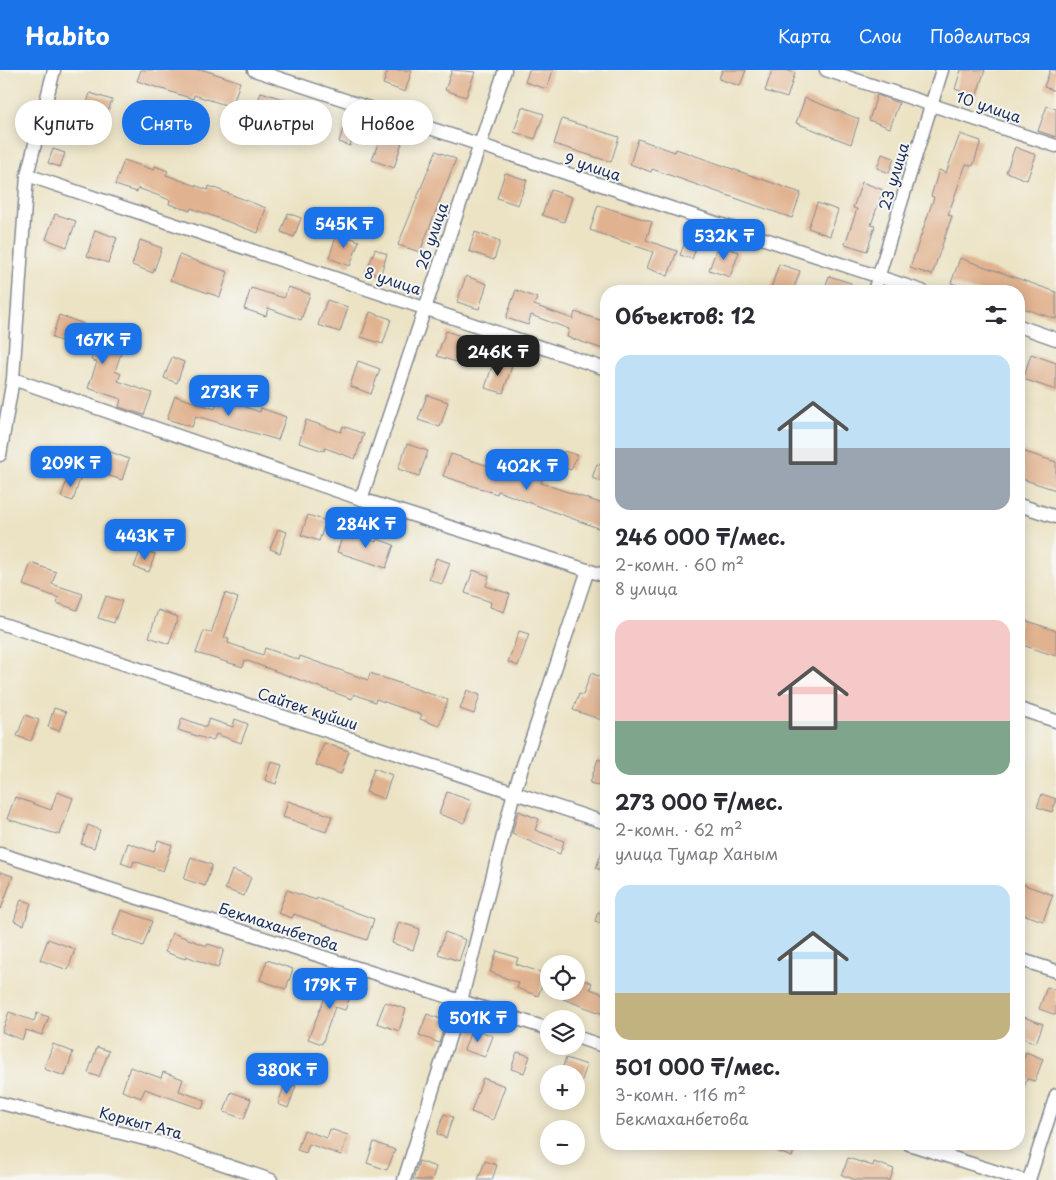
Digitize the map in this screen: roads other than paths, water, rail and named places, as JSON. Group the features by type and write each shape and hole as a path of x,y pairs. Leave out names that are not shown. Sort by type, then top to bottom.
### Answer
{"street":[{"path":"0,455 12,379 27,175 54,70"},
{"name":"9 улица","path":"254,70 905,285"},
{"name":"26 улица","path":"361,499 423,307 505,70"},
{"name":"10 улица","path":"826,70 1056,146"},
{"name":"23 улица","path":"876,285 942,70"},
{"name":"8 улица","path":"27,175 600,367"},
{"path":"1025,328 1056,339"},
{"path":"12,379 361,499 600,574"},
{"path":"1025,507 1056,517"},
{"path":"404,1180 461,1000 514,792 588,570"},
{"name":"Сайтек куйши","path":"0,623 600,821"},
{"path":"1025,710 1056,720"},
{"name":"Бекмаханбетова","path":"0,854 540,1025"},
{"path":"1025,961 1056,971"},
{"path":"585,1040 600,1045"},
{"path":"1029,1180 1056,1095"},
{"name":"Коркыт Ата","path":"0,1103 157,1142 272,1180"},
{"path":"928,1150 1022,1180"}]}
